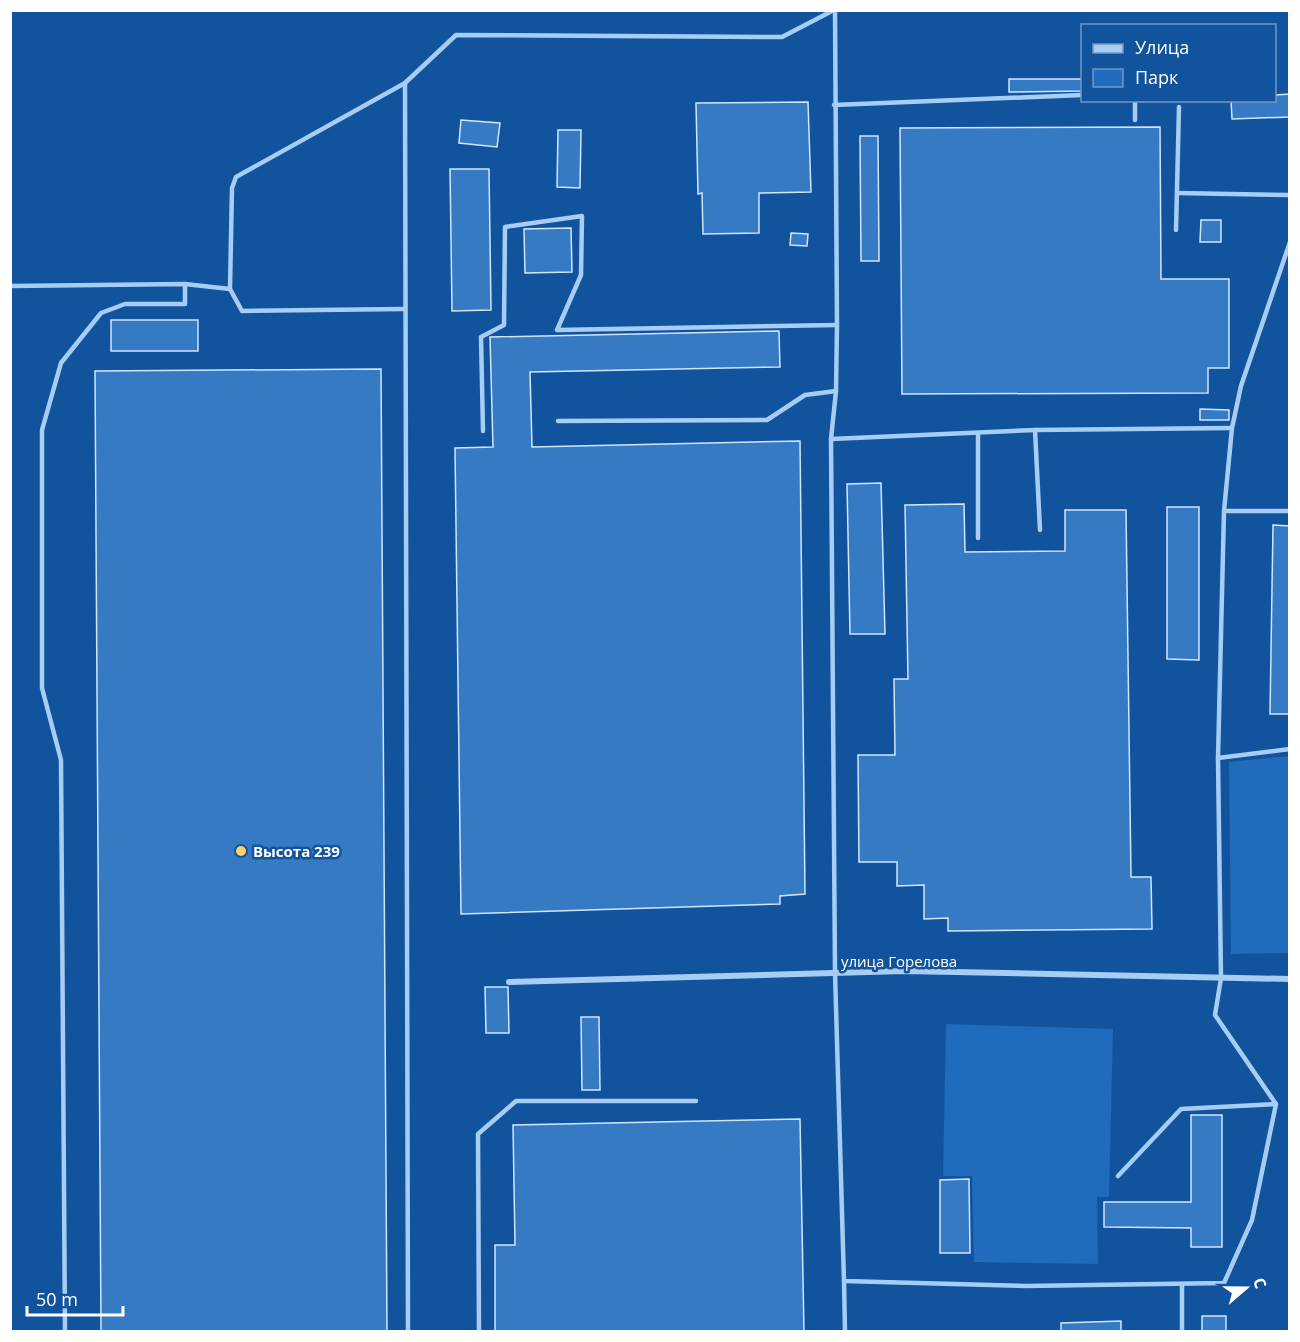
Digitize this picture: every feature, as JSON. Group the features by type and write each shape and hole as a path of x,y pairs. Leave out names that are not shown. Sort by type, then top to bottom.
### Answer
{"street":[{"name":"улица Горелова","path":"509,982 904,971 1290,979"}],"lane":[{"path":"404,309 242,311 230,289 232,188 236,177 405,83 456,35 782,38 835,10 837,325 836,391 831,439 835,973 845,1332"},
{"path":"405,83 408,1332"},
{"path":"834,105 1081,95"},
{"path":"1135,102 1135,120"},
{"path":"1176,230 1179,107"},
{"path":"1178,193 1290,195"},
{"path":"483,431 481,337 504,325 505,227 582,216 581,275 557,330 837,325"},
{"path":"844,1281 1026,1286 1224,1283 1252,1220 1276,1104 1215,1015 1221,978 1218,759 1224,511 1232,428 1241,386 1290,242"},
{"path":"10,286 185,284 230,289"},
{"path":"65,1332 62,760 42,688 42,430 61,363 101,313 125,304 185,304 185,284"},
{"path":"558,421 767,420 805,395 836,391"},
{"path":"831,439 1035,430 1232,428"},
{"path":"1035,430 1040,530"},
{"path":"978,433 978,538"},
{"path":"1224,511 1290,511"},
{"path":"1218,759 1290,749"},
{"path":"479,1332 478,1134 516,1101 696,1101"},
{"path":"1118,1176 1181,1109 1276,1104"},
{"path":"1182,1284 1182,1332"}],"green space":[{"path":"1289,756 1289,953 1231,954 1229,762"},
{"path":"946,1024 1113,1029 1109,1197 1097,1197 1098,1264 974,1262 972,1176 943,1176"}],"building":[{"path":"1009,79 1081,79 1081,91 1009,92"},
{"path":"1290,94 1290,117 1232,119 1231,102 1276,102 1276,95"},
{"path":"808,102 811,192 759,193 759,233 703,234 702,193 698,194 696,103"},
{"path":"461,120 500,123 497,147 459,143"},
{"path":"1160,127 1161,279 1229,279 1229,368 1208,368 1208,393 902,394 900,128"},
{"path":"558,130 581,130 580,188 557,187"},
{"path":"860,136 878,136 879,261 861,261"},
{"path":"450,169 489,169 491,310 452,311"},
{"path":"1201,220 1221,220 1221,242 1200,242"},
{"path":"571,228 572,272 525,273 524,229"},
{"path":"791,233 808,234 807,246 790,245"},
{"path":"111,320 198,320 198,351 111,351"},
{"path":"779,331 780,367 530,372 532,447 800,441 805,894 780,896 780,904 461,914 455,448 493,447 490,337"},
{"name":"Высота 239","path":"381,369 387,1332 101,1332 95,371"},
{"path":"1200,409 1229,410 1229,420 1200,420"},
{"path":"881,483 885,634 850,634 847,484"},
{"path":"964,504 965,552 1065,551 1065,510 1126,510 1131,877 1151,877 1152,929 948,931 948,918 924,919 924,885 897,886 897,862 859,862 858,755 895,755 894,679 908,679 905,505"},
{"path":"1167,507 1199,507 1199,660 1167,659"},
{"path":"1273,525 1290,526 1290,714 1270,714"},
{"path":"485,987 508,987 509,1033 486,1033"},
{"path":"581,1017 599,1017 600,1090 582,1090"},
{"path":"1191,1115 1222,1115 1222,1247 1191,1247 1191,1228 1104,1227 1104,1202 1191,1202"},
{"path":"800,1119 804,1332 495,1332 495,1245 515,1245 513,1125"},
{"path":"969,1179 970,1253 940,1253 940,1180"},
{"path":"1202,1316 1226,1316 1226,1332 1202,1332"},
{"path":"1121,1321 1121,1332 1061,1332 1061,1323"}],"place":[{"name":"Высота 239","path":"241,851"}]}
